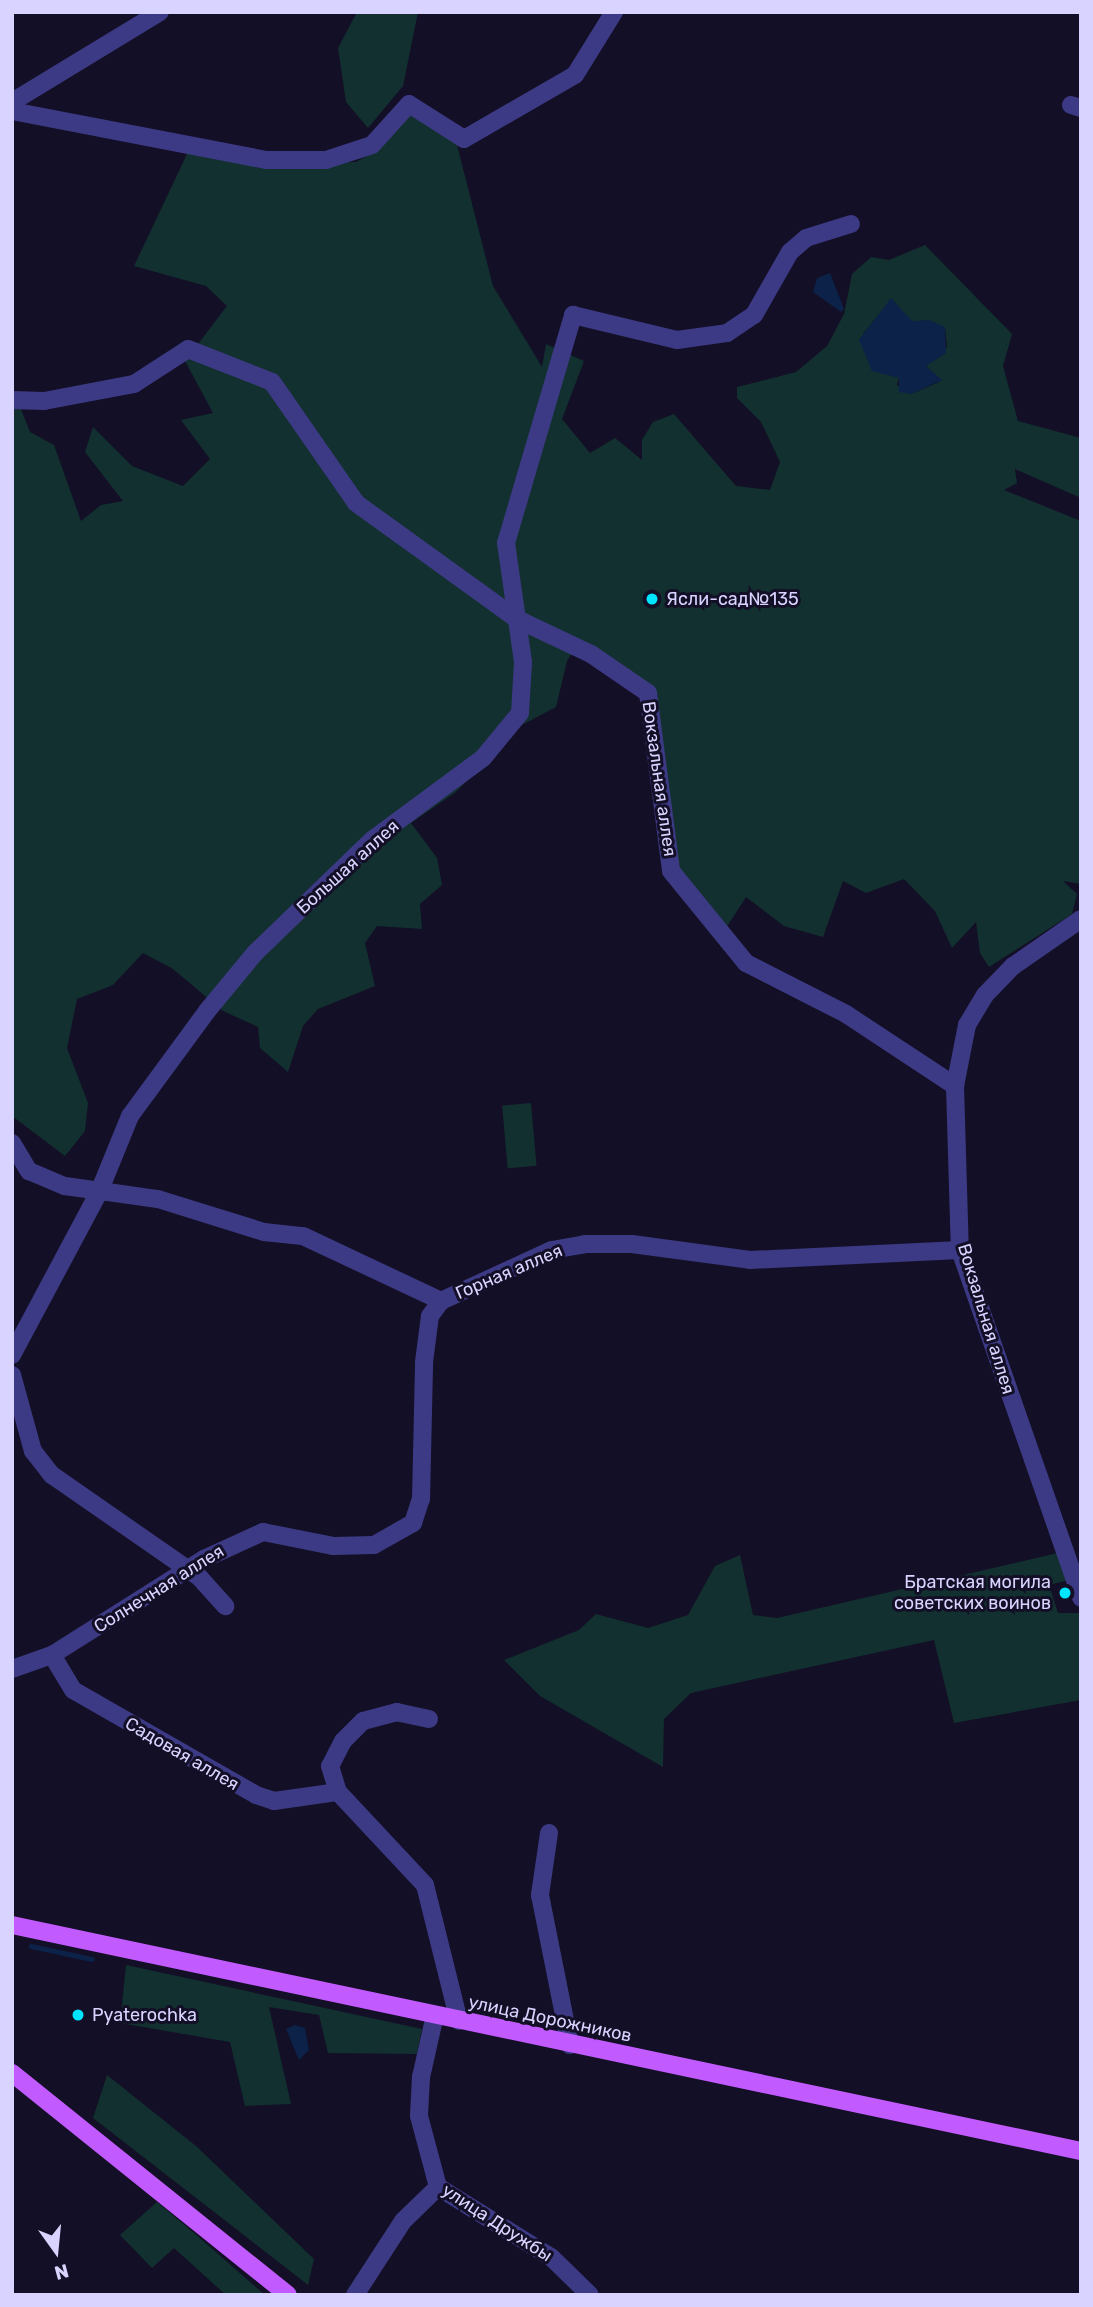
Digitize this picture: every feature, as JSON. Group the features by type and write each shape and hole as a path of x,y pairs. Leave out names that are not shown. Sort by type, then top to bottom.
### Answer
{"main road":[{"name":"улица Дорожников","path":"12,1925 1081,2151"},
{"path":"12,2073 288,2295"}],"street":[{"path":"12,102 160,12"},
{"path":"12,111 266,160 327,160 372,145 409,104 464,139 575,75 614,12"},
{"name":"Большая аллея","path":"12,1355 99,1192 130,1116 255,953 372,840 483,758 520,713 524,695 517,619 507,561 509,527 573,315 677,340 727,333 754,315 790,253 806,238 851,224"},
{"name":"Вокзальная аллея","path":"12,400 44,401 134,384 188,349 240,365 272,382 356,503 517,619 591,654 648,693 671,871 746,963 846,1014 955,1086 960,1250 1081,1598"},
{"path":"955,1086 967,1025 985,995 1013,966 1081,919"},
{"name":"Горная аллея","path":"12,1143 29,1171 99,1192 158,1199 264,1233 303,1237 441,1301 552,1250 585,1244 632,1244 750,1259 960,1250"},
{"name":"Солнечная аллея","path":"12,1669 52,1655 187,1573 263,1532 333,1546 374,1545 413,1523 421,1499 424,1362 430,1316 441,1301"},
{"path":"12,1375 33,1451 52,1475 187,1573 200,1578 225,1606"},
{"name":"Садовая аллея","path":"52,1655 73,1690 256,1795 274,1801 338,1792"},
{"path":"429,1719 397,1712 363,1721 342,1741 330,1766 338,1792 425,1885 458,2021"},
{"path":"549,1833 540,1895 570,2045"},
{"name":"улица Дружбы","path":"435,2015 421,2077 419,2116 438,2187 551,2257 590,2295"},
{"path":"355,2295 403,2221 438,2187"}],"green space":[{"path":"357,12 418,12 403,86 368,128 346,102 338,48"},
{"path":"411,111 456,141 493,286 542,367 546,344 584,361 562,419 590,453 615,438 642,460 642,440 653,422 674,414 736,486 770,490 780,462 761,422 737,398 737,387 796,372 827,346 844,314 852,274 871,257 889,260 925,245 1012,334 1003,366 1018,421 1081,438 1081,498 1015,469 1017,483 1004,490 1081,521 1081,884 1063,881 1077,894 1072,914 989,967 980,953 976,922 952,948 935,911 904,879 866,893 843,881 823,937 784,926 746,897 726,928 673,864 654,690 579,642 567,661 556,707 520,726 456,792 411,823 437,858 442,885 420,904 422,929 377,926 365,943 375,986 318,1009 303,1026 288,1072 260,1048 258,1027 223,1011 173,969 143,953 113,985 77,999 67,1048 88,1103 85,1131 65,1156 12,1116 12,404 19,404 30,432 54,445 81,521 101,505 123,501 85,452 93,427 132,466 183,486 210,459 181,420 213,413 185,361 227,306 206,286 134,266 188,152 266,164 356,162 379,149","holes":["888,304 912,321 945,327 947,347 926,366 939,382 911,394 897,385 899,378 870,358 863,334"]},
{"path":"531,1103 536,1166 508,1168 502,1106"},
{"path":"1058,1553 1069,1580 1049,1585 1058,1613 1081,1613 1081,1700 954,1723 934,1640 691,1693 664,1719 663,1767 540,1696 504,1660 579,1630 596,1614 648,1628 688,1615 715,1566 740,1555 753,1615 777,1618"},
{"path":"126,1965 422,2029 417,2054 328,2053 319,2015 269,2007 291,2104 245,2106 230,2042 120,2023"},
{"path":"107,2075 196,2146 314,2259 308,2285 93,2118"},
{"path":"157,2202 265,2295 226,2295 174,2248 152,2268 120,2235"}],"water":[{"path":"830,273 844,309 841,312 813,292 817,278"},
{"path":"891,298 912,321 929,320 945,327 946,353 926,366 942,380 911,394 899,392 899,378 872,371 859,340"},
{"path":"295,2025 305,2028 309,2050 299,2060 286,2029"}],"waterway":[{"path":"31,1946 92,1959"}],"place":[{"name":"Ясли-сад№135","path":"652,599"},
{"name":"Братская могила советских воинов","path":"1065,1593"},
{"name":"Pyaterochka","path":"78,2015"}]}
